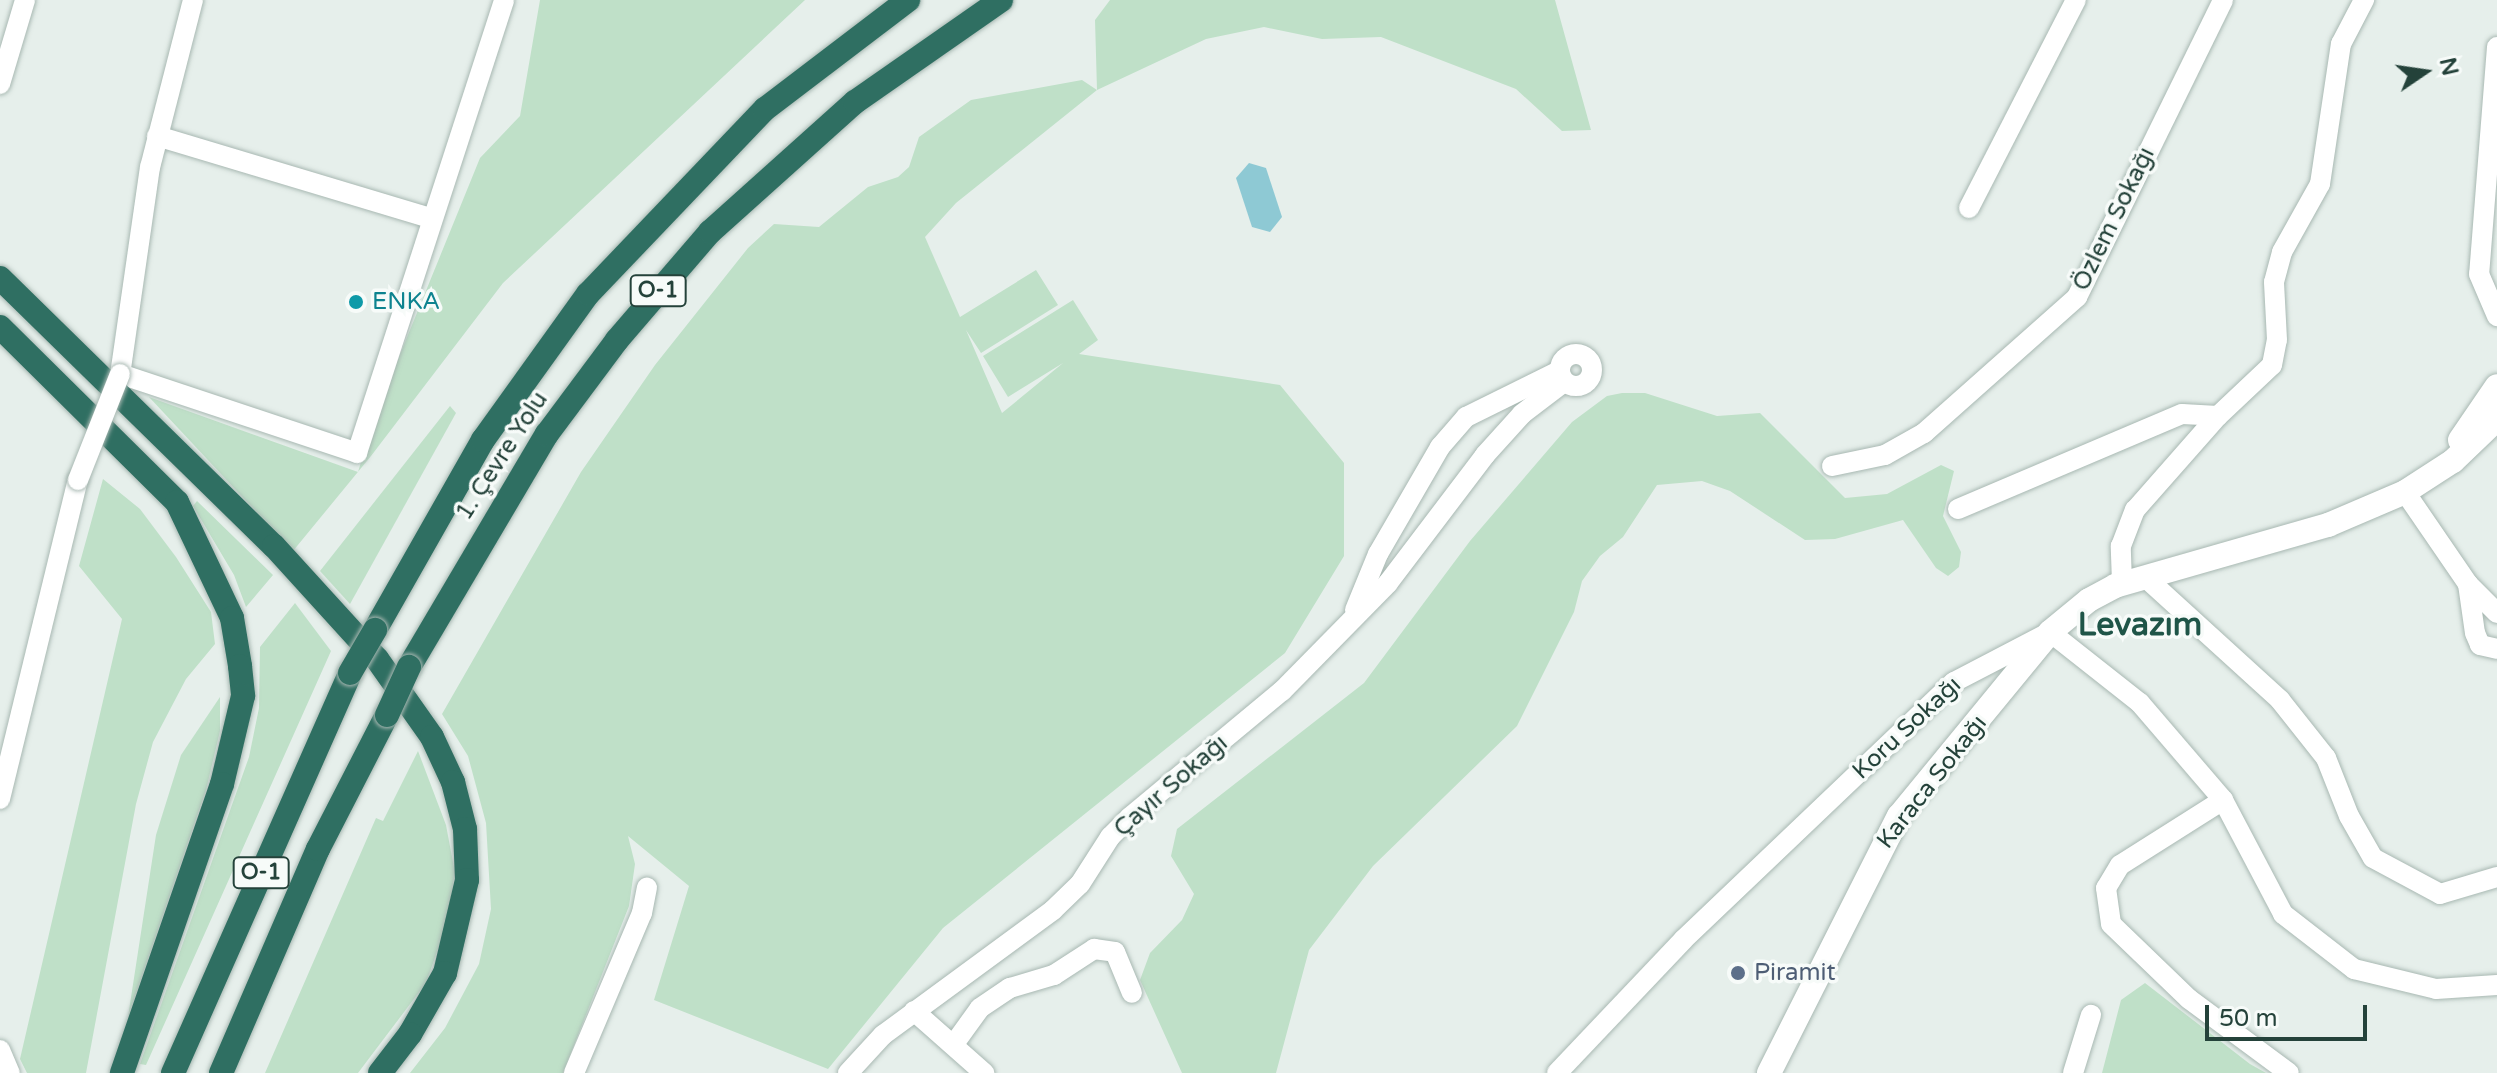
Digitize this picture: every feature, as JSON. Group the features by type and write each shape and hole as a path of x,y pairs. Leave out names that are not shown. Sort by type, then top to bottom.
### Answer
{"highway":[{"name":"1. Çevre Yolu","path":"173,1073 350,673 483,440 588,294 765,109 908,0"},
{"name":"1. Çevre Yolu","path":"221,1073 318,849 409,667 547,434 617,340 710,232 855,102 1001,0"},
{"path":"0,278 274,546 377,659 432,737 453,782 465,829 467,880 445,973 410,1034 380,1073"},
{"path":"0,327 177,502 232,618 240,666 243,696 222,784 122,1073"}],"street":[{"path":"0,84 25,0"},
{"path":"0,799 78,480 120,374 157,136 193,0"},
{"path":"120,374 357,453 504,0"},
{"path":"1969,208 2076,0"},
{"name":"Özlem Sokağı","path":"1832,466 1885,455 1924,433 2077,297 2223,0"},
{"path":"2364,0 2341,44 2320,184 2282,252 2274,282 2277,340 2272,365 2218,416 2130,520 2121,546 2134,580 2280,700 2326,758 2349,816 2373,858 2440,894 2497,877"},
{"path":"2497,47 2491,197 2479,274 2497,316"},
{"path":"157,136 431,218"},
{"name":"Çayır Sokağı","path":"848,1073 883,1035 1053,910 1080,884 1110,837 1130,817 1282,691 1388,583 1485,455 1522,414 1562,377 1466,417 1440,447 1378,554 1350,621"},
{"name":"Koru Sokağı","path":"2429,478 2497,386"},
{"path":"1958,509 2182,414 2218,416"},
{"name":"Koru Sokağı","path":"1557,1073 1683,940 1954,682 2050,632 2089,600 2134,580 2328,525 2405,492 2429,478 2497,419"},
{"path":"2405,492 2468,584 2497,613"},
{"path":"2468,584 2475,633 2480,645 2497,649"},
{"path":"2050,632 2140,703 2223,800 2283,914 2354,969 2436,989 2497,985"},
{"name":"Karaca Sokağı","path":"1769,1073 1899,816 2050,632"},
{"path":"2223,800 2120,865 2106,888 2111,924 2189,999 2289,1073"},
{"path":"574,1073 642,913 647,887"},
{"path":"954,1044 980,1008 1010,988 1054,975 1094,949 1115,952 1132,993"},
{"path":"914,1011 984,1073"},
{"path":"2073,1073 2091,1015"},
{"path":"0,1050 10,1073"}],"green space":[{"path":"540,0 805,0 503,283 358,472 375,416 480,158 520,116"},
{"path":"1110,0 1555,0 1591,130 1562,131 1516,89 1381,37 1322,39 1264,27 1206,39 1097,90 1095,20"},
{"path":"1082,80 1097,90 956,203 925,237 960,317 1036,270 1058,305 981,353 966,330 1002,413 1063,363 1008,397 983,356 1073,300 1098,340 1079,354 1280,385 1344,463 1344,556 1285,653 943,928 828,1069 654,1000 689,886 628,836 635,864 629,906 563,1073 410,1073 445,1028 479,964 491,909 486,823 468,756 442,714 581,472 655,365 748,248 774,224 819,227 868,187 898,177 909,167 919,137 971,100"},
{"path":"1645,393 1717,416 1760,413 1845,498 1887,494 1941,465 1954,471 1943,516 1961,552 1959,567 1948,576 1936,568 1903,520 1835,539 1805,540 1730,491 1702,481 1657,485 1623,537 1600,556 1582,581 1574,612 1517,726 1373,866 1309,950 1276,1073 1182,1073 1140,980 1150,953 1182,920 1194,894 1171,856 1177,829 1364,683 1470,541 1572,422 1607,396"},
{"path":"149,397 358,472 293,551"},
{"path":"450,406 456,413 350,604 320,571"},
{"path":"103,479 140,509 176,557 211,612 215,644 186,679 153,742 136,804 86,1073 27,1073 20,1059 122,619 79,566"},
{"path":"197,501 273,575 246,607 234,575 193,506"},
{"path":"295,603 331,651 146,1065 140,1064 249,757 259,708 260,647"},
{"path":"220,697 220,731 206,790 128,1017 156,835 181,755"},
{"path":"418,751 446,825 455,873 446,926 426,983 358,1073 265,1073 376,818 383,821"},
{"path":"2145,983 2266,1073 2102,1073 2121,1000"}],"water":[{"path":"1249,163 1266,168 1282,217 1270,232 1252,227 1236,178"}],"place":[{"name":"ENKA","path":"356,302"},
{"name":"Piramit","path":"1738,973"}],"district":[{"name":"Levazım","path":"2140,625"}]}
